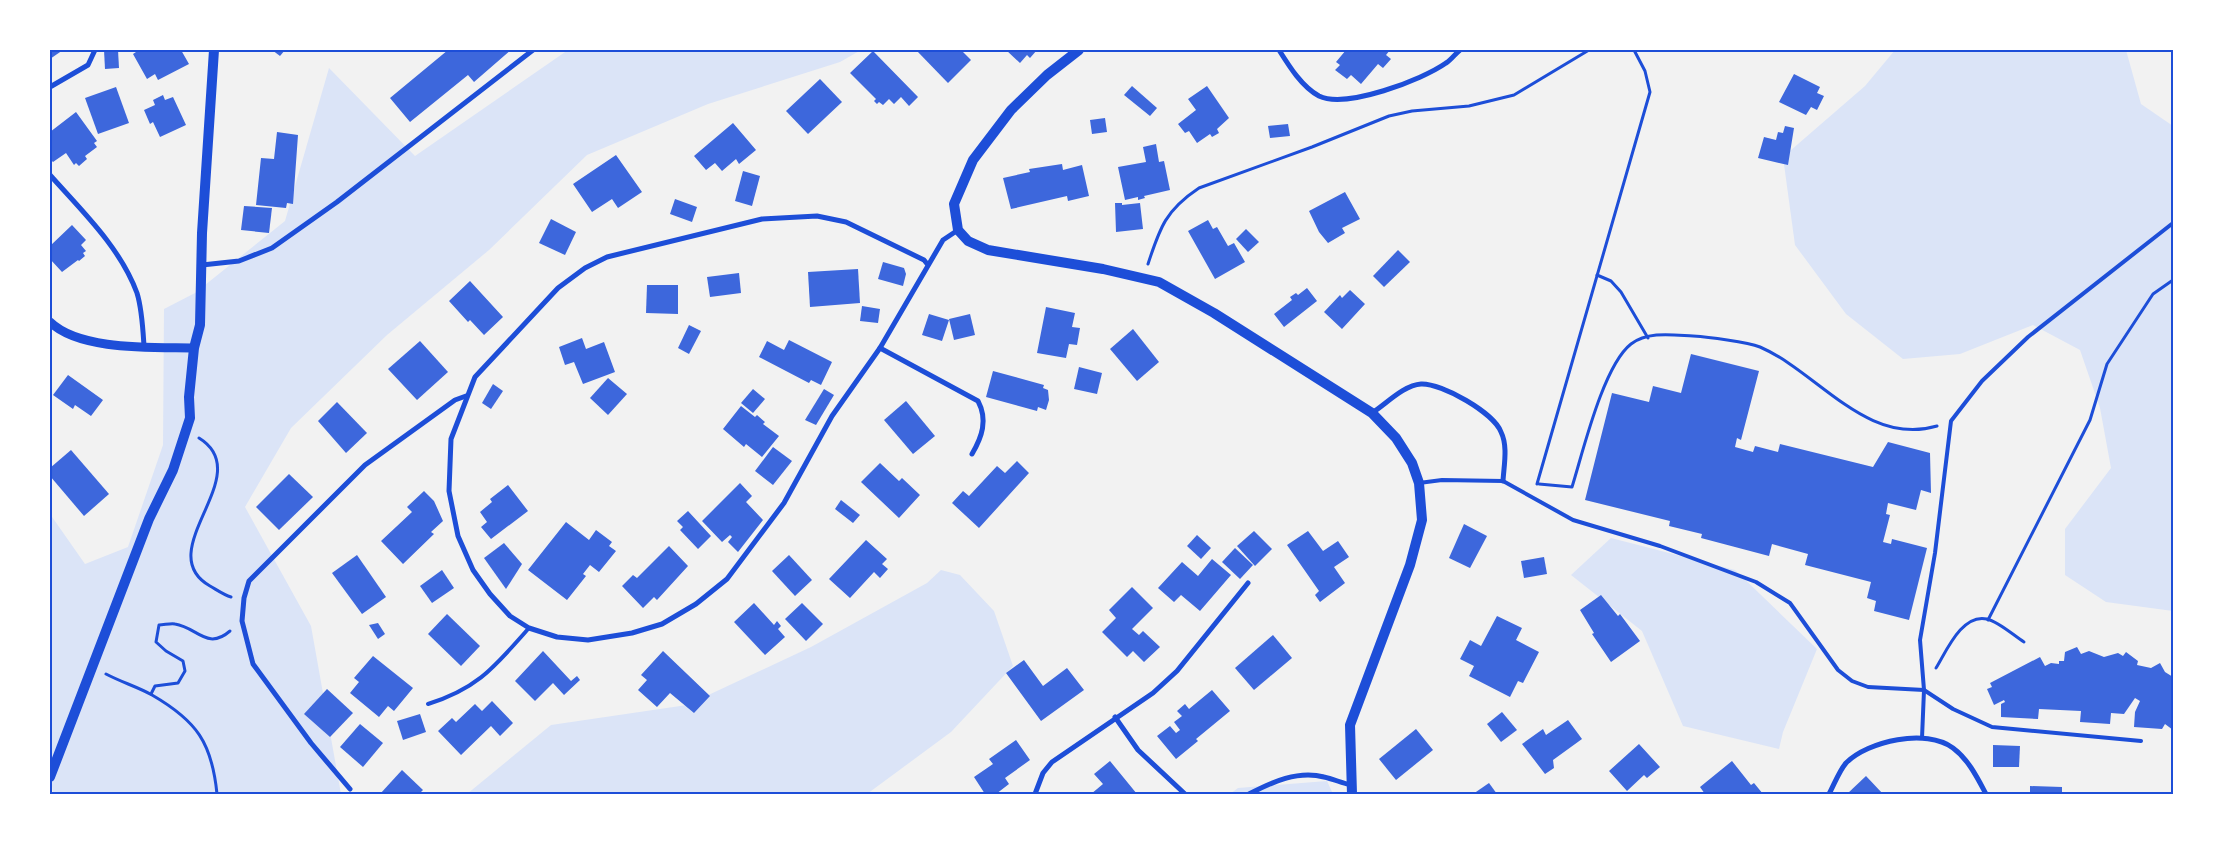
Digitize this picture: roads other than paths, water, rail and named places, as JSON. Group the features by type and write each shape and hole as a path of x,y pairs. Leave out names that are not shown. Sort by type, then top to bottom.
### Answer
{"main road":[{"path":"50,777 149,519 173,470 190,418 189,397 194,348 200,325 202,233 214,50"},
{"path":"1079,50 1047,75 1011,110 973,160 954,204 958,230 968,241 988,250 1103,269 1159,282 1214,312 1372,413 1396,438 1412,463 1419,483 1422,520 1410,565 1350,725 1351,790"}],"street":[{"path":"50,87 88,65 95,50"},
{"path":"202,265 239,260 272,248 337,202 533,50"},
{"path":"1279,50 1295,74 1312,90 1318,95 1336,101 1349,100 1415,80 1447,63 1460,50"},
{"path":"50,175 102,233 118,256 137,293 144,346"},
{"path":"928,265 924,260 846,222 817,216 762,219 607,257 585,268 558,288 475,377 466,396 451,439 449,492 458,536 473,570 490,594 510,616 529,628 557,637 588,640 632,633 662,624 696,604 727,579 784,503 832,416 880,348 928,265 944,240 958,230"},
{"path":"50,322 87,341 194,348"},
{"path":"880,348 968,393 978,401 983,411 984,421 980,440 972,454"},
{"path":"1372,413 1410,387 1421,384 1440,388 1489,415 1501,431 1505,454 1503,481"},
{"path":"350,789 311,743 253,664 242,621 244,598 249,581 365,465 455,400 466,396"},
{"path":"1035,794 1043,773 1052,762 1115,717 1153,693 1177,671 1248,583"},
{"path":"1115,717 1138,750 1185,794"},
{"path":"1830,794 1845,764 1875,744 1922,738 1938,740 1953,748 1972,768 1986,794"},
{"path":"1249,794 1269,783 1299,775 1324,777 1351,790"}],"lane":[{"path":"1922,738 1924,690 1920,640 1936,553 1951,421 1982,381 2028,337 2173,223"},
{"path":"1419,483 1442,480 1503,481 1574,520 1660,546 1756,582 1790,603 1838,670 1852,681 1868,687 1924,690 1953,709 1992,727 2141,741"},
{"path":"428,704 453,696 474,684 491,671 529,628"}]}
